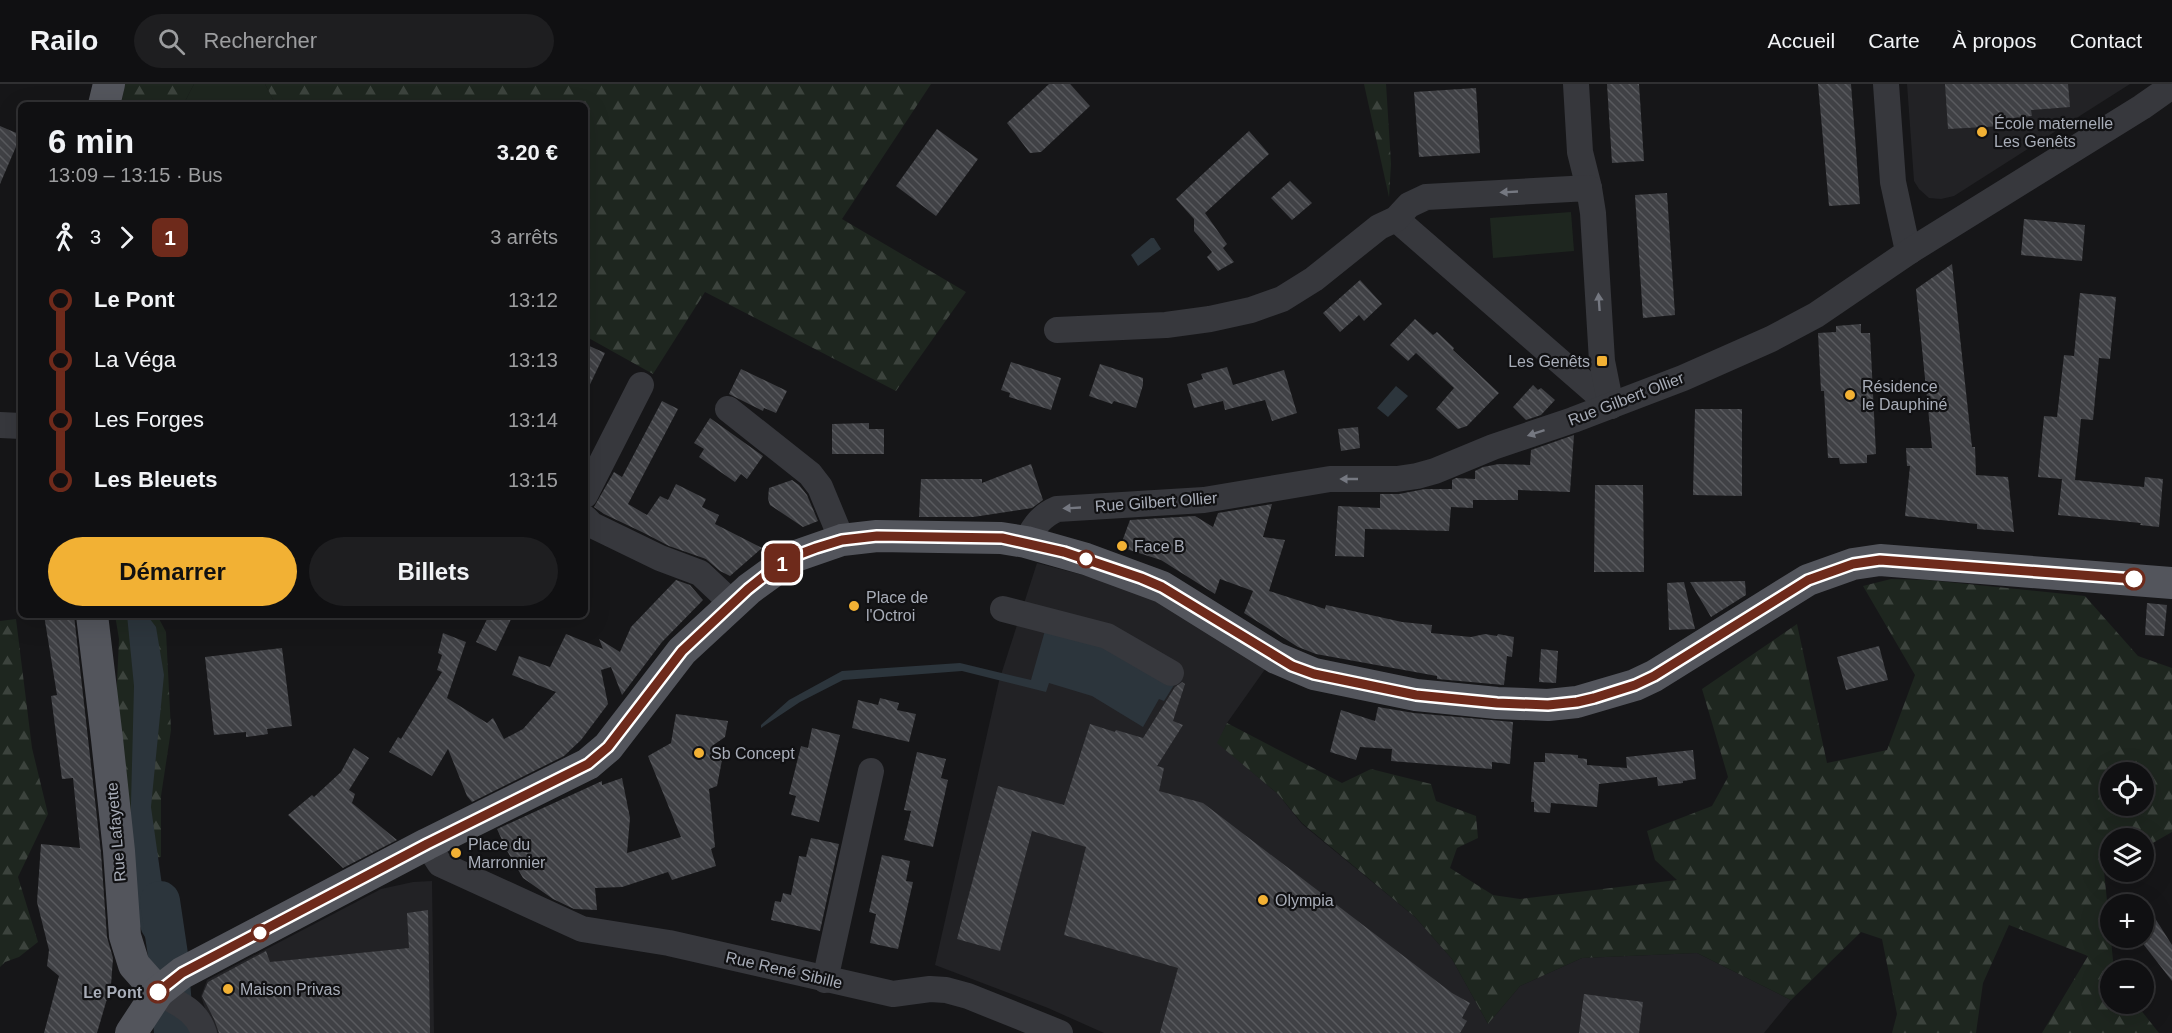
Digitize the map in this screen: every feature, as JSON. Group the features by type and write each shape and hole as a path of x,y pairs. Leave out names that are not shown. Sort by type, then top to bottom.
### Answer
{"main road":[{"path":"105,102 109,84"},
{"path":"131,1033 158,992 182,973 427,844 588,764 608,747 682,651 772,570 792,557 842,540 877,536 1002,538 1026,542 1086,559 1162,587 1276,658 1314,674 1416,695 1538,705 1577,702 1610,694 1645,681 1808,580 1853,564 1880,560 2172,583"},
{"name":"Rue Lafayette","path":"92,618 109,750 125,936 134,965 158,992"}],"street":[{"path":"1576,84 1580,152 1593,213 1602,361 1611,406"},
{"path":"1886,84 1893,182 1910,251"},
{"name":"Rue Gilbert Ollier","path":"1026,542 1045,514 1057,509 1204,500 1330,479 1397,479 1417,476 1683,378 1771,339 1816,315 1910,251 2172,86"},
{"path":"1057,330 1166,325 1210,319 1251,310 1282,299 1314,279 1379,227 1396,219 1409,205 1426,197 1588,188"},
{"path":"1396,219 1611,406"},
{"path":"588,489 641,385"},
{"path":"728,409 810,474 820,487 842,540"},
{"path":"0,424 18,426"},
{"path":"588,521 660,558 700,573 734,604"},
{"path":"1003,609 1107,636 1171,673"},
{"path":"825,980 871,771"},
{"name":"Rue René Sibille","path":"427,844 440,864 582,929 669,943 893,994 930,989 946,990 968,996 1060,1033"},
{"path":"158,992 194,1014 202,1027"}],"shaded area":[{"name":"École maternelle Les Genêts","path":"1907,84 2130,84 1954,196 1941,199 1929,198 1914,181"},
{"path":"1154,238 1161,249 1138,266 1131,255"},
{"path":"1396,386 1408,396 1388,417 1377,408"},
{"path":"1037,563 1144,591 1268,665 1227,723 1218,743 1278,794 1302,824 1415,917 1452,959 1488,1024 1520,986 1582,958 1697,953 1791,1000 1764,1033 1104,1033 1048,1008 935,965 999,681"},
{"path":"127,618 149,618 156,627 164,675 151,807 171,949 168,955 151,947 136,916 130,842 134,686"},
{"path":"1046,627 1114,646 1174,685 1164,701 1159,699 1143,727 1092,696 1049,683 1046,692 962,671 843,680 800,702 761,728 761,725 789,700 842,671 960,663 1031,680"},
{"path":"432,881 434,1033 213,1033 201,996 207,980 381,889 413,882"}],"green space":[{"path":"125,84 194,84 185,102 122,102"},
{"path":"194,84 265,84 274,102 185,102"},
{"path":"265,84 931,84 842,219 966,292 896,391 705,292 653,374 588,338 588,102 274,102"},
{"path":"1364,84 1386,84 1391,164 1389,197"},
{"path":"1571,212 1574,251 1493,258 1490,218"},
{"path":"1891,579 1928,580 2085,596 2138,656 2172,668 2172,832 2154,842 2154,828 2100,828 2100,882 2105,882 2106,894 2100,894 2100,948 2112,948 2113,960 2100,960 2100,1014 2144,1014 2159,1033 2042,1033 2088,956 2009,925 1983,983 1976,1033 1892,1033 1897,1014 1882,939 1861,932 1791,1000 1697,953 1582,958 1520,986 1488,1024 1452,959 1415,917 1302,823 1278,794 1217,743 1227,723 1342,783 1371,769 1431,784 1436,801 1476,816 1478,838 1457,848 1450,868 1493,895 1520,899 1677,880 1655,860 1647,831 1712,806 1728,777 1702,689 1797,624 1827,763 1887,750 1915,675 1863,586"},
{"path":"116,618 159,618 166,632 171,730 161,796 161,857 150,858 130,842 116,704 119,639"},
{"path":"16,619 32,748 48,814 18,877 38,942 19,957 5,962 0,967 0,621"}],"building":[{"path":"1049,84 1070,84 1090,106 1041,152 1030,153 1007,123"},
{"path":"1607,84 1639,84 1644,161 1612,163"},
{"path":"1818,84 1851,84 1860,204 1829,206"},
{"path":"1945,84 2068,84 2070,107 2031,110 2032,116 2002,119 2002,126 1948,129"},
{"path":"1476,88 1480,153 1419,157 1414,92"},
{"path":"0,126 18,134 18,142 0,184"},
{"path":"937,129 978,159 936,216 896,186"},
{"path":"1249,131 1269,154 1205,213 1227,244 1223,248 1234,262 1218,271 1207,257 1212,252 1194,231 1194,219 1176,199"},
{"path":"1290,181 1312,203 1292,220 1271,198"},
{"path":"1667,193 1675,315 1643,318 1635,195"},
{"path":"2024,219 2085,225 2082,261 2021,255"},
{"path":"1952,264 1972,447 1975,447 1976,475 2008,477 2014,532 1977,529 1977,524 1905,516 1910,466 1907,466 1906,448 1932,448 1916,289"},
{"path":"1360,280 1382,304 1364,321 1359,315 1340,332 1323,313"},
{"path":"2080,293 2116,297 2110,359 2099,358 2093,420 2081,419 2075,480 2144,487 2145,477 2163,479 2159,527 2140,525 2141,523 2058,515 2062,479 2038,477 2044,416 2057,417 2064,355 2074,356"},
{"path":"1415,319 1433,335 1437,332 1499,393 1467,426 1458,429 1436,409 1454,388 1416,353 1408,361 1390,345"},
{"name":"Résidence le Dauphiné","path":"1861,324 1861,333 1870,333 1876,454 1867,455 1867,463 1840,464 1839,458 1828,458 1818,333 1836,332 1836,326"},
{"path":"588,345 605,353 588,389"},
{"path":"1011,362 1061,378 1051,410 1009,397 1010,393 1001,390"},
{"path":"1100,364 1143,378 1136,408 1114,401 1112,404 1089,396"},
{"path":"1227,367 1233,385 1284,370 1297,413 1272,421 1265,400 1225,410 1223,401 1194,408 1187,384 1203,379 1201,374"},
{"path":"741,369 787,391 776,413 764,408 763,411 729,394"},
{"path":"1533,385 1538,390 1541,388 1555,400 1541,415 1526,420 1513,407"},
{"path":"662,401 678,409 628,504 647,515 660,496 668,500 676,484 706,499 702,507 719,515 715,524 762,548 730,576 706,559 669,546 594,507 614,472 622,477"},
{"path":"1695,409 1742,409 1742,496 1693,495"},
{"path":"710,418 763,456 747,479 741,474 735,482 699,457 704,449 694,443"},
{"path":"869,423 869,429 884,429 884,454 832,454 832,424"},
{"path":"1358,427 1360,448 1341,451 1338,429"},
{"path":"1574,435 1570,492 1518,490 1518,500 1473,500 1473,508 1451,507 1449,531 1365,529 1364,557 1335,556 1338,506 1380,508 1380,494 1399,494 1425,489 1452,489 1452,480 1456,478 1475,479 1475,471 1483,467 1499,464 1530,465 1531,450"},
{"path":"1031,464 1043,500 1032,508 973,517 919,517 921,479 982,479 982,483"},
{"path":"792,480 807,495 818,521 803,527 770,505 769,488"},
{"path":"1595,485 1643,485 1644,572 1594,572"},
{"path":"1272,504 1263,537 1285,540 1269,591 1325,609 1326,605 1402,622 1432,625 1431,633 1471,637 1485,634 1497,636 1498,634 1514,637 1512,657 1507,656 1504,685 1437,679 1437,676 1316,654 1298,647 1244,613 1253,591 1220,579 1215,594 1161,560 1120,547 1130,520 1195,516 1213,527 1218,513"},
{"path":"676,580 690,585 703,600 662,642 622,695 611,667 601,670 608,704 581,740 564,756 472,802 467,796 448,749 432,776 389,752 398,737 401,739 442,672 437,670 442,655 438,653 443,633 466,642 447,698 487,723 493,718 504,739 523,729 556,692 512,675 519,656 550,667 566,634 603,649 599,639 620,652 631,627"},
{"path":"1745,581 1746,595 1711,617 1690,582"},
{"path":"1684,582 1695,629 1669,630 1667,583"},
{"path":"2147,603 2167,605 2164,636 2145,635"},
{"path":"44,618 74,618 101,853 107,937 113,958 111,985 97,1033 44,1033 59,976 47,966 49,950 37,902 41,844 80,848 73,778 62,779 51,696 57,695"},
{"path":"488,618 512,618 496,651 476,642"},
{"path":"1879,646 1888,680 1846,690 1837,657"},
{"path":"282,648 292,726 267,729 268,734 246,737 246,732 214,735 205,657"},
{"path":"1541,649 1558,651 1556,683 1539,682"},
{"path":"1182,682 1185,684 1173,721 1183,725 1157,766 1164,768 1159,791 1203,803 1452,993 1470,1003 1462,1018 1467,1021 1460,1033 1160,1033 1178,968 1064,935 1086,847 1032,831 1000,951 957,939 998,786 1064,805 1090,724 1143,738 1175,687"},
{"path":"880,698 899,703 897,710 916,714 909,742 852,728 858,700 878,705"},
{"path":"1378,707 1414,713 1513,722 1510,764 1492,762 1492,769 1391,761 1392,749 1360,747 1356,760 1330,752 1341,710 1375,721"},
{"path":"676,714 728,721 725,737 712,746 722,760 717,786 709,789 715,847 711,849 716,866 672,880 668,872 622,887 595,888 597,910 574,909 553,899 523,878 497,829 602,781 602,785 622,778 630,818 627,853 681,837 648,756 671,743"},
{"path":"812,728 840,735 819,822 791,815 796,796 789,794 801,746 808,748"},
{"path":"354,748 369,758 349,790 355,794 352,803 397,840 343,868 288,815 312,795 314,797 341,772"},
{"path":"1693,750 1696,779 1658,786 1657,777 1599,784 1597,807 1551,803 1550,813 1534,812 1534,802 1531,802 1534,762 1545,762 1545,753 1578,755 1578,758 1587,759 1587,765 1627,768 1626,757"},
{"path":"917,752 946,759 941,778 948,780 933,847 904,840 911,811 904,810"},
{"path":"811,838 839,844 820,931 771,920 775,901 781,902 783,893 791,895 799,856 806,857"},
{"path":"882,855 910,861 906,881 913,882 898,949 870,943 876,914 869,912"},
{"path":"428,910 430,1033 219,1033 202,996 208,982 266,951 270,962 409,948 407,913"},
{"path":"2154,917 2172,945 2172,981 2146,948 2154,948"},
{"path":"1584,994 1643,1002 1639,1033 1579,1033"}],"waterway":[{"path":"160,901 168,955 174,1033"}],"bus line":[{"name":"1","path":"158,992 182,973 427,844 581,769 608,747 682,651 748,589 792,557 842,540 877,536 1002,538 1026,542 1086,559 1162,587 1276,658 1314,674 1416,695 1497,703 1548,705 1577,702 1635,685 1654,676 1808,580 1853,564 1880,560 2134,579"}],"place":[{"name":"École maternelle Les Genêts","path":"1982,132"},
{"name":"Les Genêts","path":"1602,361"},
{"name":"Résidence le Dauphiné","path":"1850,395"},
{"name":"Face B","path":"1122,546"},
{"name":"Place de l'Octroi","path":"854,606"},
{"name":"Sb Concept","path":"699,753"},
{"name":"Place du Marronnier","path":"456,853"},
{"name":"Olympia","path":"1263,900"},
{"name":"Maison Privas","path":"228,989"},
{"name":"Le Pont","path":"158,992"}]}
